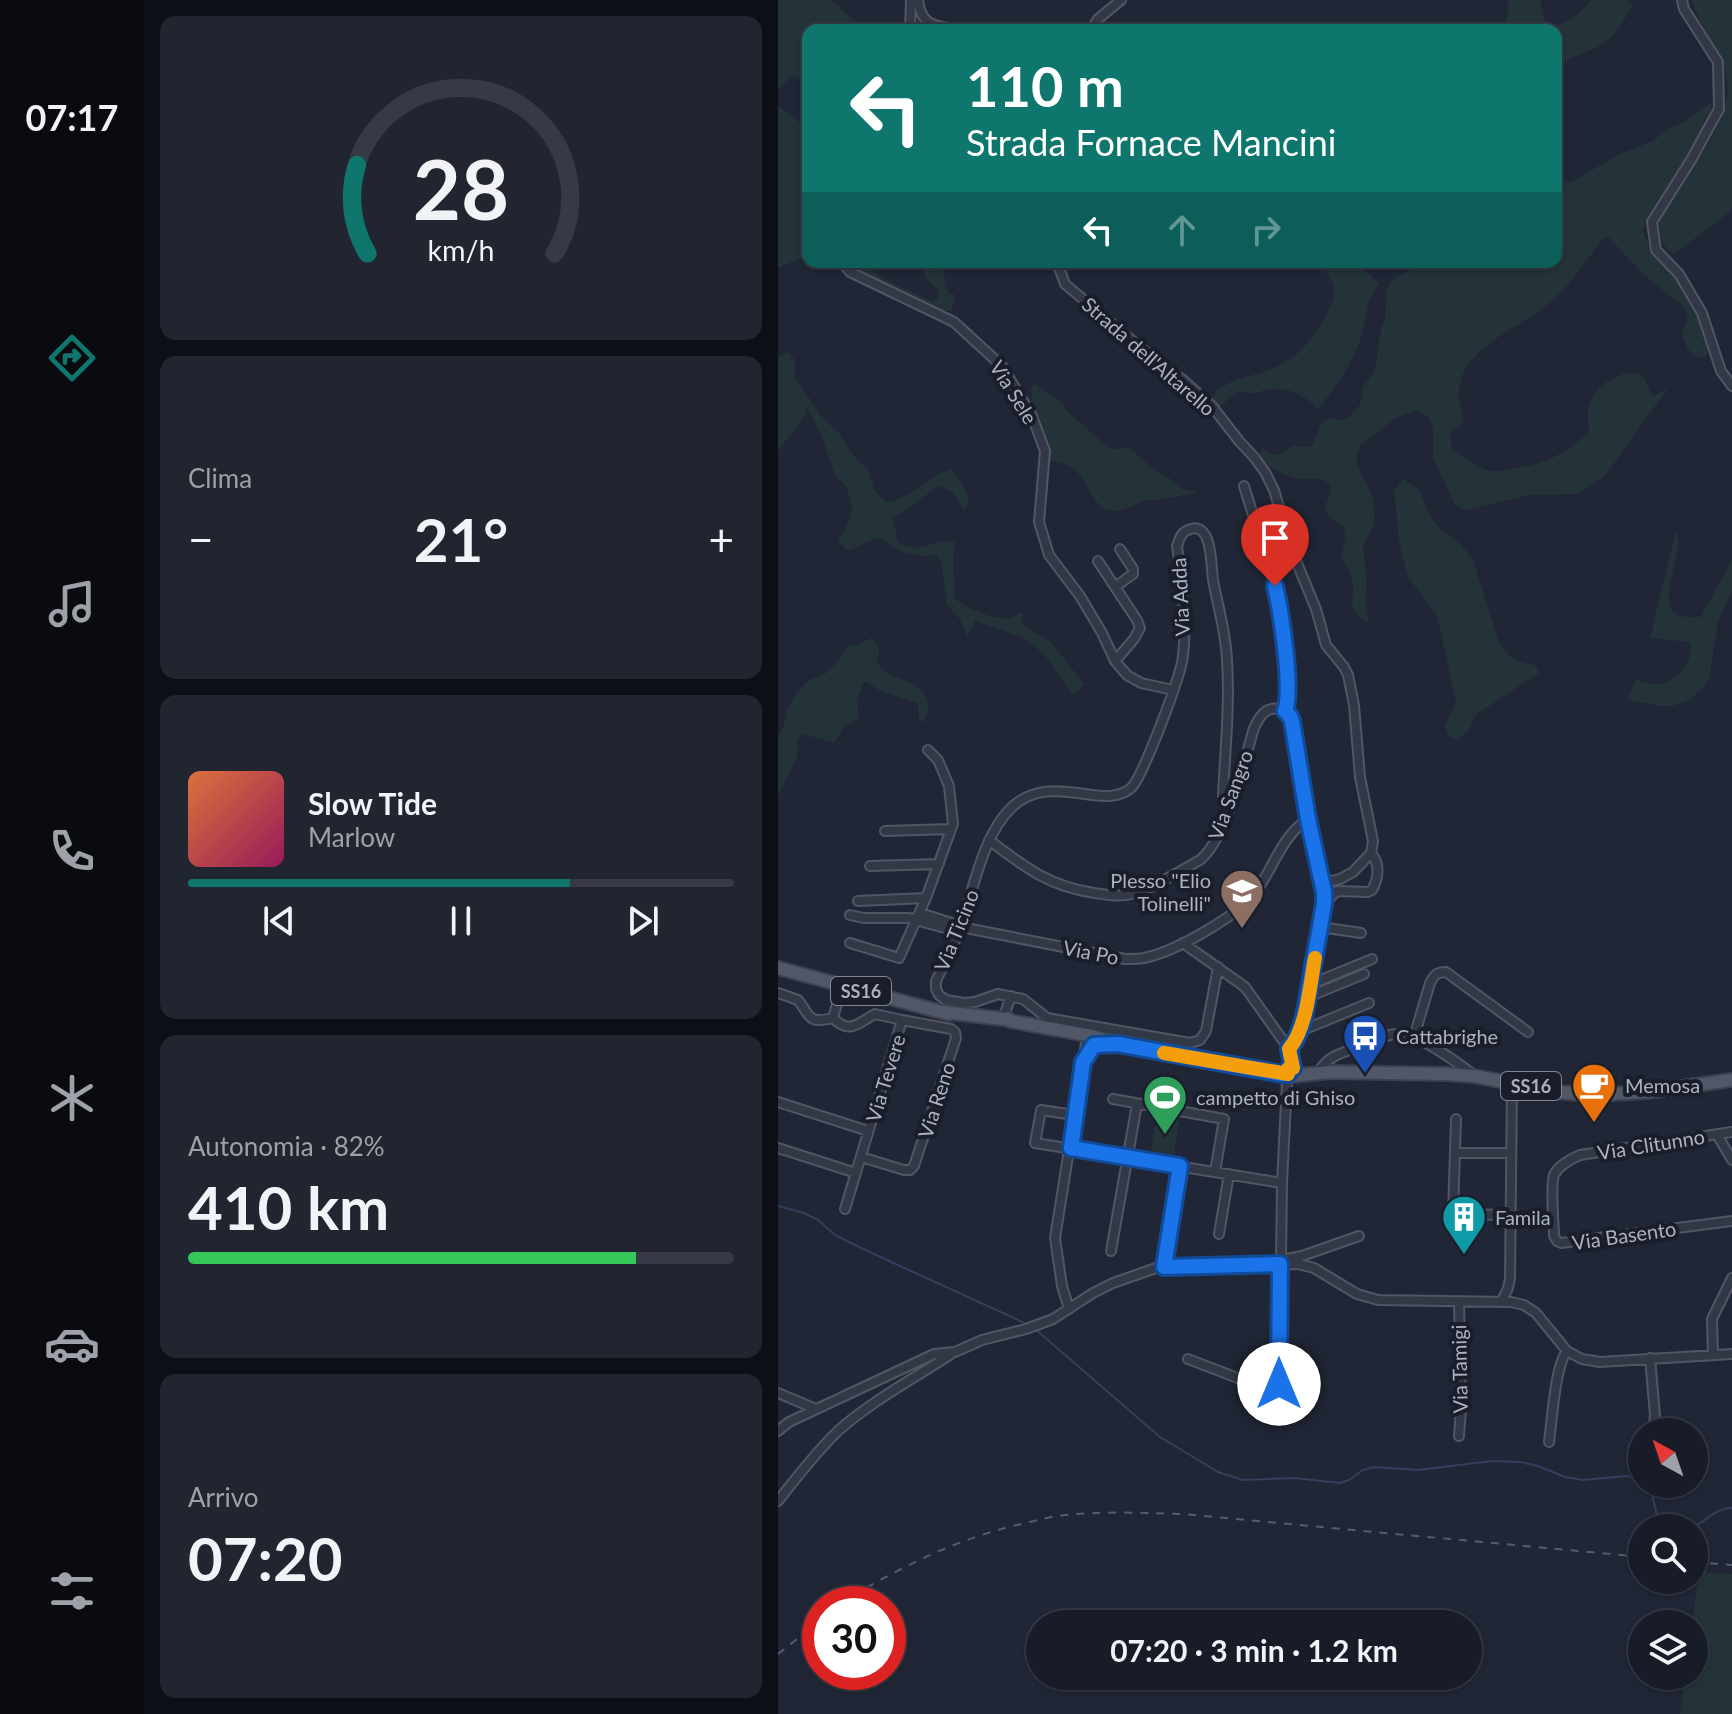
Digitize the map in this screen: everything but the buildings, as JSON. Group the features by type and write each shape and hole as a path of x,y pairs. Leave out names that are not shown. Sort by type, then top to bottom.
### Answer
{"main road":[{"name":"SS16","path":"778,968 944,1012 1006,1020 1090,1042 1118,1044 1275,1073 1319,1074 1325,1071 1474,1076 1589,1095 1647,1092 1732,1080"}],"street":[{"path":"910,24 911,0"},
{"path":"918,0 923,18 933,24"},
{"path":"1095,24 1121,0"},
{"path":"1682,0 1684,9 1718,62 1719,109 1652,222 1656,250 1679,274 1702,313 1721,371 1732,386"},
{"name":"Via Sele","path":"847,268 954,322 1002,366 1032,416 1045,451 1039,522 1049,555 1080,596 1115,661 1127,675 1141,683 1173,690"},
{"name":"Strada dell'Altarello","path":"1059,268 1065,284 1197,391 1265,472 1316,609 1326,645 1348,675 1354,705 1360,777 1373,841 1371,853 1377,862 1378,875 1372,890 1337,891 1324,903"},
{"path":"1244,486 1280,609 1288,693 1285,711 1292,721 1308,819 1323,883 1324,903 1308,997 1289,1051"},
{"name":"Via Adda","path":"989,840 999,821 1024,797 1053,790 1105,797 1119,795 1131,787 1141,772 1179,675 1184,619 1177,546 1180,536 1196,529 1204,532 1209,541 1225,640 1228,681 1223,796 1230,806"},
{"path":"1115,587 1133,574 1120,549"},
{"path":"1098,561 1140,628 1115,661"},
{"name":"Via Sangro","path":"989,840 1030,871 1053,882 1078,890 1118,896 1143,890 1207,854 1230,806 1258,717 1269,709 1285,711"},
{"path":"850,943 899,958 926,898 953,824 949,786 938,760 928,750"},
{"name":"Via Po","path":"850,915 864,918 918,916 960,929 1125,959 1141,959 1183,943 1232,914 1257,892 1292,831 1308,819"},
{"path":"885,831 951,829"},
{"name":"Via Ticino","path":"989,840 960,929 936,981 936,989 946,1000 964,1003 998,994 1011,996"},
{"path":"1323,883 1353,872 1371,853"},
{"path":"870,866 939,864"},
{"path":"858,901 926,898"},
{"path":"1320,927 1361,933"},
{"path":"1183,943 1245,987 1289,1051 1291,1071 1287,1082 1282,1183 1279,1384 1276,1389 1269,1390 1188,1359"},
{"path":"1309,985 1372,959"},
{"path":"1006,1020 1011,996 1023,999 1047,1018 1190,1043 1200,1040 1206,1031 1218,967"},
{"path":"1414,1037 1430,983 1440,972 1446,972 1528,1032"},
{"path":"1308,997 1364,974"},
{"path":"778,993 798,1000 806,1015 822,1021 833,1018 842,986"},
{"path":"1298,1032 1369,1003"},
{"name":"Via Tevere","path":"833,1018 839,1025 852,1027 875,1014 902,1020 845,1209"},
{"name":"Via Reno","path":"861,1157 904,1170 914,1166 956,1038 951,1029 902,1020"},
{"path":"1325,1071 1330,1058 1401,1033 1454,1060 1474,1076"},
{"path":"1069,1309 1055,1245 1083,1062 1090,1042"},
{"path":"1506,1302 1512,1215 1512,1083"},
{"path":"1113,1099 1224,1119 1215,1172"},
{"path":"778,1102 868,1131"},
{"path":"1111,1251 1137,1104"},
{"path":"1074,1115 1041,1110 1035,1143 1282,1183"},
{"path":"1456,1119 1453,1214 1512,1215"},
{"name":"Via Clitunno","path":"1570,1159 1732,1132"},
{"path":"1719,1134 1732,1160"},
{"path":"778,1148 856,1173"},
{"path":"1455,1153 1511,1153"},
{"name":"Via Basento","path":"1570,1159 1558,1170 1553,1181 1554,1236 1561,1243 1732,1221"},
{"path":"1164,1267 1180,1166"},
{"path":"1219,1234 1229,1174"},
{"path":"1280,1262 1359,1236"},
{"path":"778,1501 839,1430 955,1352 982,1340 1053,1319 1113,1283 1164,1267 1280,1262 1314,1268 1367,1298 1378,1300 1524,1305 1536,1313 1567,1351 1582,1359 1600,1362 1732,1354"},
{"path":"1713,1355 1712,1319 1732,1278"},
{"name":"Via Tamigi","path":"1459,1301 1459,1436"},
{"path":"1549,1442 1558,1374 1562,1356 1567,1351"},
{"path":"778,1431 789,1422 934,1354 955,1352"},
{"path":"1650,1358 1655,1418"},
{"path":"778,1393 816,1409"}],"shaded area":[{"path":"778,0 831,0 858,24 802,24 802,79 794,75 778,89"},
{"path":"1506,0 1540,0 1544,18 1549,24 1503,24 1509,3"},
{"path":"1591,0 1627,0 1633,5 1611,38 1562,64 1562,24 1556,24 1573,18"},
{"path":"1691,0 1732,0 1732,208 1673,255 1661,239 1660,219 1708,144 1724,112 1728,92 1724,62"},
{"path":"1712,102 1695,144 1646,221 1643,232 1651,250 1676,275 1692,302 1709,350 1705,358 1692,353 1685,343 1682,333 1688,320 1685,308 1643,274 1608,237 1602,239 1554,299 1493,341 1470,362 1459,390 1464,421 1449,435 1453,450 1492,471 1533,465 1564,452 1589,430 1589,404 1599,388 1613,378 1625,373 1641,375 1653,396 1668,388 1605,476 1577,494 1529,495 1466,510 1455,505 1433,458 1433,427 1428,416 1415,411 1396,418 1361,445 1356,459 1373,497 1375,524 1363,545 1367,584 1365,604 1369,623 1361,618 1353,609 1352,579 1341,556 1345,530 1324,509 1331,492 1329,483 1284,474 1257,455 1263,448 1279,455 1294,445 1311,446 1322,421 1348,418 1360,405 1363,387 1376,365 1385,320 1386,293 1395,278 1414,268 1562,268 1562,184 1653,141 1667,129 1684,122"},
{"path":"778,106 802,124 802,258 778,268"},
{"path":"852,268 869,268 935,301 938,290 926,278 922,268 942,268 947,291 955,295 951,312 938,309"},
{"path":"1324,268 1362,268 1379,285 1369,303 1363,331 1348,367 1318,409 1308,400 1284,389 1237,392 1219,407 1211,399 1223,387 1284,363 1304,347 1329,309 1334,294"},
{"path":"788,352 795,360 795,378 823,418 868,469 874,489 886,502 903,497 951,469 967,494 965,511 952,492 938,486 904,512 892,517 897,541 913,547 955,542 955,598 972,609 996,617 1009,618 1020,612 1023,625 1050,641 1085,685 1073,696 1047,658 1023,638 975,621 967,637 960,619 947,605 941,562 936,555 906,553 881,538 851,550 845,549 838,540 849,522 852,505 847,488 835,475 807,407 805,416 778,451 778,357"},
{"path":"1035,384 1062,403 1110,449 1129,448 1184,490 1200,492 1147,500 1119,510 1101,507 1081,476 1063,463 1049,461 1047,446 1031,406 1032,386"},
{"path":"1404,479 1419,490 1433,521 1460,543 1473,560 1499,643 1514,660 1535,665 1539,673 1474,716 1470,729 1457,741 1450,737 1445,726 1456,701 1437,616 1408,577 1400,547 1394,491"},
{"path":"1676,530 1679,543 1669,600 1671,608 1678,615 1701,617 1732,559 1732,591 1718,621 1709,679 1688,701 1672,706 1627,700 1636,679 1662,684 1681,672 1689,659 1691,645 1688,642 1650,638"},
{"path":"872,638 878,646 876,661 881,668 913,684 925,695 928,707 923,722 919,720 918,703 863,683 857,701 859,719 843,728 834,743 803,734 798,739 797,757 778,796 778,737 796,693 809,680 826,673 849,645"},
{"name":"campetto di Ghiso","path":"1156,1117 1179,1121 1174,1155 1151,1151"},
{"path":"1708,1572 1732,1574 1732,1714 1680,1714 1683,1690 1708,1690 1708,1610 1694,1610 1696,1594 1708,1594"}],"waterway":[{"path":"778,1206 804,1213 835,1235 863,1249 1029,1325"},
{"path":"1034,1328 1160,1437 1218,1472 1243,1480 1295,1478 1340,1483 1374,1467 1418,1470 1492,1461 1520,1462 1583,1480 1628,1476"},
{"path":"1652,1498 1657,1514"},
{"path":"1708,1517 1720,1510 1732,1508"}],"railway":[{"path":"871,1586 908,1566 979,1536 1052,1517 1081,1514 1183,1514 1628,1556"},
{"path":"1708,1563 1732,1565"},
{"path":"778,1654 802,1635"}],"slow traffic":[{"path":"1164,1053 1288,1074 1288,1069 1293,1068 1289,1049 1293,1046 1303,1018 1315,958"}],"place":[{"name":"Plesso \"Elio Tolinelli\"","path":"1242,930"},
{"name":"Cattabrighe","path":"1365,1075"},
{"name":"Memosa","path":"1594,1124"},
{"name":"campetto di Ghiso","path":"1165,1136"},
{"name":"Famila","path":"1464,1256"}],"route":[{"path":"1275,586 1288,693 1285,711 1292,721 1324,892 1308,997 1293,1046 1289,1049 1293,1068 1288,1069 1288,1074 1282,1074 1118,1044 1094,1045 1083,1062 1071,1148 1180,1166 1164,1267 1280,1264 1279,1384"}]}
